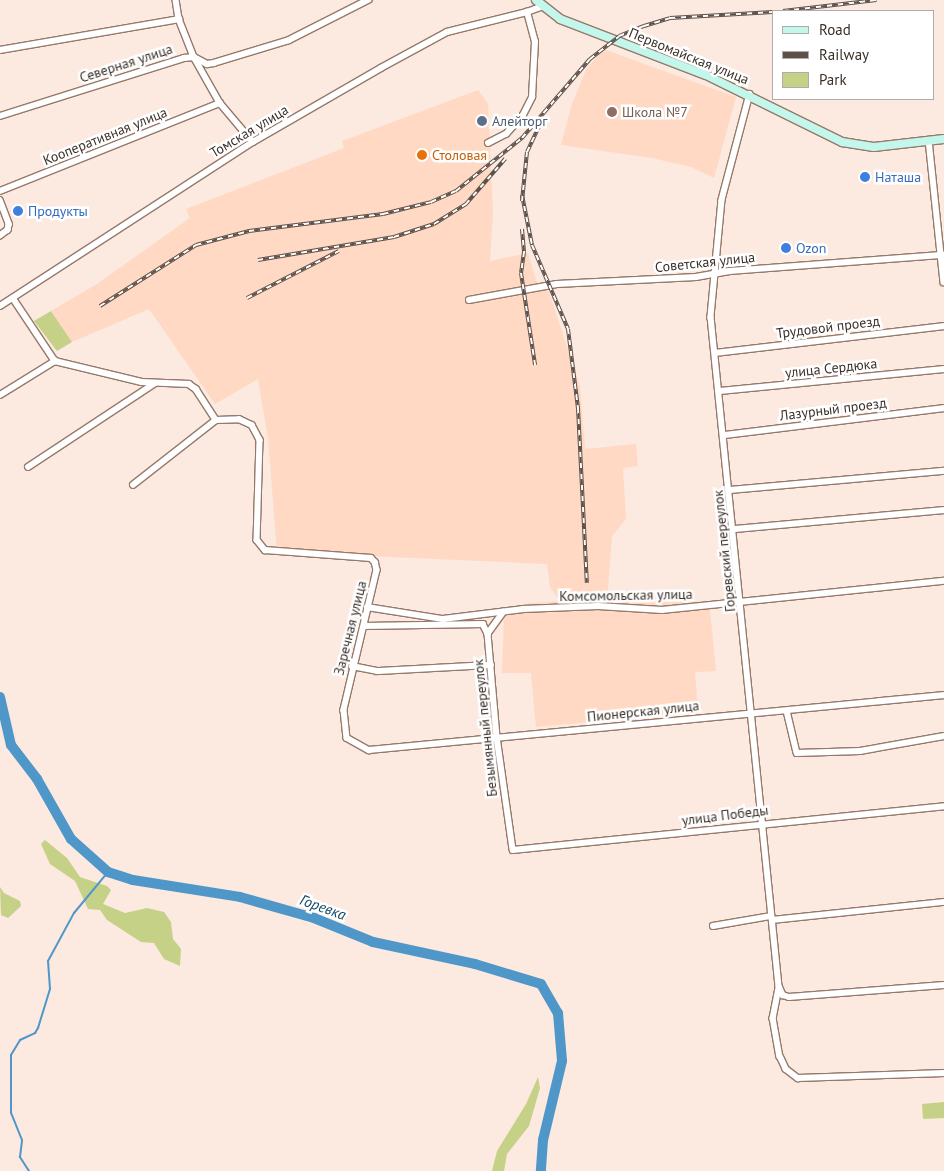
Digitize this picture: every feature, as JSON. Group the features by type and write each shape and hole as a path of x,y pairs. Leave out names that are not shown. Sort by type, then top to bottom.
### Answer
{"main road":[{"name":"Первомайская улица","path":"536,0 541,7 560,19 750,94 842,142 874,147 944,139"}],"street":[{"path":"176,0 179,18 194,57 220,103 253,142"},
{"name":"Северная улица","path":"0,116 194,57 207,64 214,63 289,40 368,0"},
{"path":"488,143 506,134 523,115 532,97 535,42 528,12 541,7"},
{"name":"Томская улица","path":"0,306 253,142 447,32 528,12"},
{"path":"0,50 179,18"},
{"name":"Горевский переулок","path":"750,94 722,200 711,296 715,353 742,600 779,986 773,1018 780,1056 786,1069 798,1078 944,1073"},
{"name":"Кооперативная улица","path":"0,191 220,103"},
{"path":"929,140 944,282"},
{"path":"0,200 10,224 8,230 0,236"},
{"name":"Советская улица","path":"469,300 557,284 942,255"},
{"path":"13,298 55,361 154,384 189,384 196,389 216,420 133,486"},
{"name":"Трудовой проезд","path":"715,353 944,326"},
{"path":"0,395 55,361"},
{"name":"улица Сердюка","path":"720,391 944,369"},
{"path":"28,467 154,384"},
{"name":"Лазурный проезд","path":"724,435 944,408"},
{"name":"Заречная улица","path":"216,420 239,418 252,426 260,440 257,540 265,550 371,558 377,570 364,626 352,666 344,710 347,738"},
{"path":"730,490 944,471"},
{"path":"734,529 944,510"},
{"name":"Комсомольская улица","path":"368,607 443,619 504,612 598,606 662,610 742,600 944,581"},
{"path":"364,626 483,624 488,634 504,612"},
{"name":"Безымянный переулок","path":"488,634 497,737 511,847"},
{"path":"352,666 377,671 491,665"},
{"name":"Пионерская улица","path":"347,738 369,750 944,695"},
{"path":"787,711 797,753 860,750 944,736"},
{"name":"улица Победы","path":"511,847 518,851 762,823 944,806"},
{"path":"713,926 771,918 944,902"},
{"path":"779,986 783,995 796,996 944,985"}],"shaded area":[{"path":"603,49 736,97 714,178 691,167 652,158 561,145 572,104 586,70"},
{"path":"478,90 488,104 493,212 490,261 528,253 537,283 549,292 580,386 585,449 636,444 638,466 623,468 626,519 612,536 607,600 712,602 710,610 716,671 695,672 698,712 536,727 531,673 502,673 504,616 523,612 522,604 560,601 550,587 547,564 277,552 268,438 258,379 215,404 149,309 72,342 51,311 97,284 190,218 186,209 344,148 342,141"}],"green space":[{"path":"51,311 72,342 57,351 34,321"},
{"path":"45,840 67,858 80,877 107,886 111,890 103,904 125,913 147,908 164,912 171,922 173,939 181,949 180,966 164,959 154,943 141,942 107,920 100,910 88,909 75,881 50,864 41,844"},
{"path":"0,887 4,893 20,901 21,906 8,918 1,915"},
{"path":"538,1077 540,1088 529,1126 507,1154 504,1171 492,1171 497,1151 526,1104"},
{"path":"944,1102 944,1118 923,1119 922,1104"}],"waterway":[{"name":"Горевка","path":"0,697 11,745 37,779 71,839 108,872 133,880 240,897 314,918 373,942 475,964 541,984 558,1013 562,1061 543,1140 541,1171"},
{"path":"29,1171 20,1157 22,1140 11,1113 11,1055 20,1040 35,1033 38,1028 50,989 48,961 74,913 108,872"}],"railway":[{"path":"791,10 876,0"},
{"path":"100,306 196,245 249,231 383,214 431,202 456,191 522,138 590,59 619,36 670,18 772,12"},
{"path":"522,201 527,152 541,122"},
{"path":"258,260 394,237 434,224 466,204 505,159"},
{"path":"522,195 532,245 568,329 578,408 587,583"},
{"path":"522,229 524,252 521,273 535,365"},
{"path":"247,298 339,251"}],"place":[{"name":"Школа №7","path":"612,112"},
{"name":"Алейторг","path":"482,121"},
{"name":"Столовая","path":"422,155"},
{"name":"Наташа","path":"865,177"},
{"name":"Продукты","path":"18,211"},
{"name":"Ozon","path":"786,248"}]}
